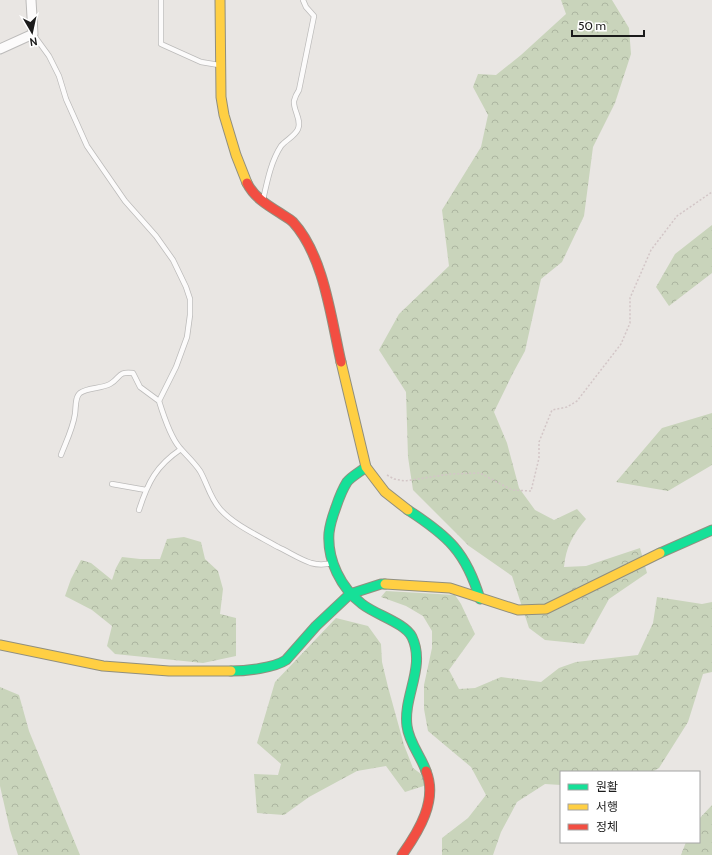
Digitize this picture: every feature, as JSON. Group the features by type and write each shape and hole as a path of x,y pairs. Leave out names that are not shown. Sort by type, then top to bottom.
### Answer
{"street":[{"path":"0,49 33,34 31,0"},
{"path":"220,0 221,97 224,115 236,155 251,191 262,201 292,221 307,242 322,275 343,373 366,467 377,479 385,492 400,505 451,542 466,561 471,571 480,599"},
{"path":"366,467 352,477 347,483 337,503 331,522 328,550 332,563 350,594 371,611 407,629 415,644 417,670 407,703 407,728 426,767 430,795 418,827 402,855"},
{"path":"0,645 103,666 169,671 240,671 280,664 286,660 316,626 350,594 381,584 450,588 480,599 518,610 546,609 662,552 712,530"}],"lane":[{"path":"161,0 161,44 200,62 221,65"},
{"path":"262,201 276,156 299,126 294,100 299,90 314,16 306,7 304,0"},
{"path":"33,34 49,56 59,76 66,99 87,146 125,201 156,236 173,260 186,287 190,299 190,315 187,337 176,367 159,401"},
{"path":"60,455 72,425 79,394 84,391 110,384 120,374 126,372 133,373 140,387 159,401 173,436 181,449 190,457 200,472 219,508 249,531 302,559 323,565 332,563"},
{"path":"139,510 146,490 161,465 169,457 181,449"},
{"path":"112,484 146,490"}],"path":[{"path":"384,474 394,480 405,481 450,474 480,473 512,490 531,491 539,458 539,442 552,410 567,407 577,401 621,344 630,323 630,298 651,250 676,216 712,192"}],"green space":[{"path":"561,0 612,0 629,28 631,54 615,103 593,147 584,216 562,262 541,279 525,351 494,412 507,443 519,488 535,510 554,520 577,509 586,519 577,530 568,547 564,567 586,566 640,548 647,573 609,599 584,644 545,640 529,628 512,576 469,546 413,490 408,457 406,392 379,350 399,314 449,266 442,210 481,147 488,115 473,87 478,74 496,75 521,55 566,14"},
{"path":"712,225 712,273 669,306 656,287 675,254"},
{"path":"712,413 712,465 668,491 616,482 662,428"},
{"path":"184,537 201,542 205,559 218,571 223,589 220,614 236,618 236,656 203,663 115,654 107,646 112,626 92,610 65,596 71,579 81,560 91,563 112,580 122,557 160,559 167,539"},
{"path":"386,591 455,595 461,604 475,634 449,670 459,689 475,688 501,677 541,682 559,668 576,662 638,655 653,623 657,597 702,604 712,602 712,672 703,674 688,722 659,768 654,771 560,771 560,785 545,784 517,802 501,832 493,855 442,855 442,838 468,818 486,795 471,767 428,731 424,709 424,685 432,648 432,631 423,616 406,606 381,597"},
{"path":"336,618 368,626 381,644 382,662 404,745 413,768 433,783 405,792 386,766 357,771 309,797 284,815 257,813 254,774 278,775 281,764 257,743 275,682"},
{"path":"0,687 19,695 29,731 80,855 18,855 10,830 0,786"},
{"path":"712,805 712,855 681,855 686,843 700,843 700,818"}],"traffic: fast":[{"path":"366,467 347,482 341,494 329,530 330,553 337,573 354,597 368,608 403,627 412,637 416,648 417,659 408,704 407,726 410,738 426,771"},
{"path":"408,510 434,528 454,547 462,557 475,583 480,599"},
{"path":"660,553 712,530"},
{"path":"231,671 252,670 281,663 286,660 316,626 350,594 385,584"}],"traffic: slow":[{"path":"220,0 221,97 224,115 236,155 247,183"},
{"path":"341,362 366,467 385,492 408,510"},
{"path":"385,584 450,588 518,610 546,609 660,553"},
{"path":"0,645 103,666 169,671 231,671"}],"traffic: jam":[{"path":"247,183 261,200 293,222 304,236 312,252 325,288 341,362"},
{"path":"402,855 415,836 425,815 430,793 426,771"}]}
